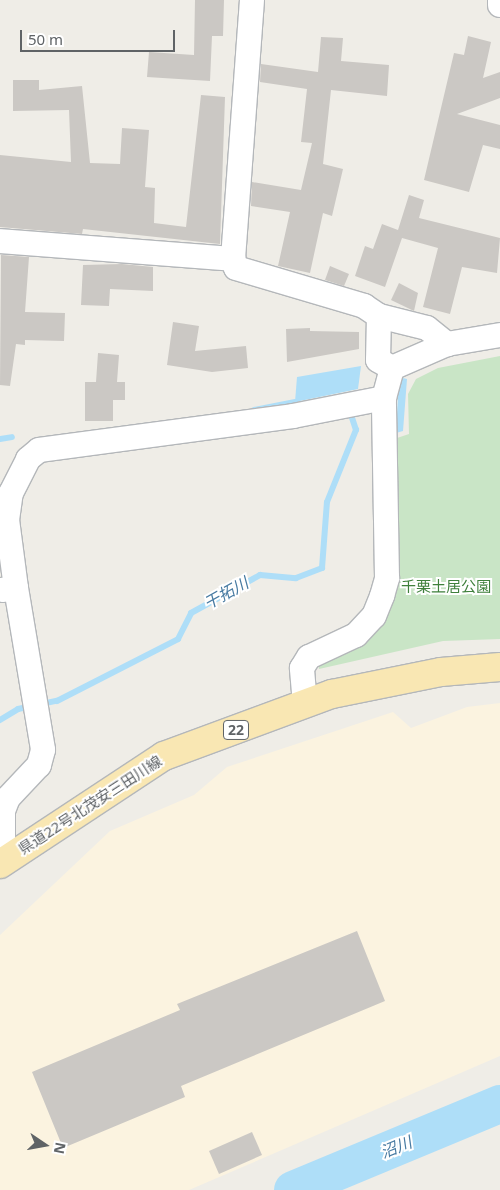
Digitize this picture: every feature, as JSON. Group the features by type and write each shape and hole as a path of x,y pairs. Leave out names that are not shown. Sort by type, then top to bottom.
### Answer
{"main road":[{"name":"県道22号北茂安三田川線","path":"1,863 164,756 332,694 441,672 500,667"}],"street":[{"path":"252,0 232,259 236,268 364,306 379,316 427,328 448,344"},
{"path":"500,0 500,5"},
{"path":"0,241 232,259"},
{"path":"379,316 378,360 392,368"},
{"path":"392,368 448,344 500,335"},
{"path":"305,704 302,668 309,657 356,635 374,616 387,578 384,398 392,368"},
{"path":"1,863 3,811 8,798 39,765 43,750 8,589 7,520 11,494 28,459 39,450 293,416 384,398"}],"shaded area":[{"path":"500,703 500,1056 189,1190 0,1190 0,935 110,831 194,795 227,767 393,712 411,728 467,707"}],"green space":[{"name":"千栗土居公園","path":"500,356 500,639 443,641 319,669 318,659 358,640 393,602 397,438 409,434 408,394 416,379 438,368"}],"water":[{"path":"361,366 358,389 295,402 297,377"},
{"path":"399,377 407,379 403,431 396,433"}],"building":[{"path":"195,0 224,0 223,36 212,36 210,81 147,77 149,52 194,55"},
{"path":"468,36 491,42 483,78 500,72 500,98 457,114 500,125 500,149 483,145 469,192 424,180 454,53 464,55"},
{"path":"321,37 343,38 341,61 389,65 387,96 331,90 323,164 343,169 332,216 323,213 310,273 278,266 290,212 251,206 252,182 301,190 312,143 301,142 307,89 260,82 261,64 318,72"},
{"path":"13,80 39,80 39,90 82,86 90,163 120,164 122,128 149,130 145,187 155,188 154,223 186,227 201,95 225,97 220,244 83,229 82,234 0,227 0,155 71,162 69,110 13,111"},
{"path":"409,195 424,200 419,218 500,238 497,273 462,267 450,314 423,307 438,248 402,238 385,287 355,276 365,246 373,249 382,224 398,230"},
{"path":"1,255 29,257 25,312 65,313 64,341 25,340 25,345 16,344 10,386 0,385"},
{"path":"122,264 153,267 153,291 110,289 109,306 81,305 83,265"},
{"path":"330,266 349,274 344,286 325,280"},
{"path":"399,283 418,293 414,311 391,300"},
{"path":"173,322 199,326 195,351 246,346 248,368 212,372 167,365"},
{"path":"310,328 310,331 359,332 359,349 287,362 286,329"},
{"path":"98,353 119,355 117,382 125,382 125,400 113,400 113,421 85,421 85,382 96,382"},
{"path":"357,931 385,1001 181,1086 185,1097 63,1148 32,1072 180,1010 177,1004"},
{"path":"252,1132 262,1155 219,1174 209,1151"}],"waterway":[{"path":"254,410 295,402"},
{"name":"干拓川","path":"0,720 18,709 57,701 178,639 191,613 260,575 296,578 322,568 327,502 356,430 350,411"},
{"path":"0,439 12,437"},
{"name":"沼川","path":"293,1190 500,1104"}]}
